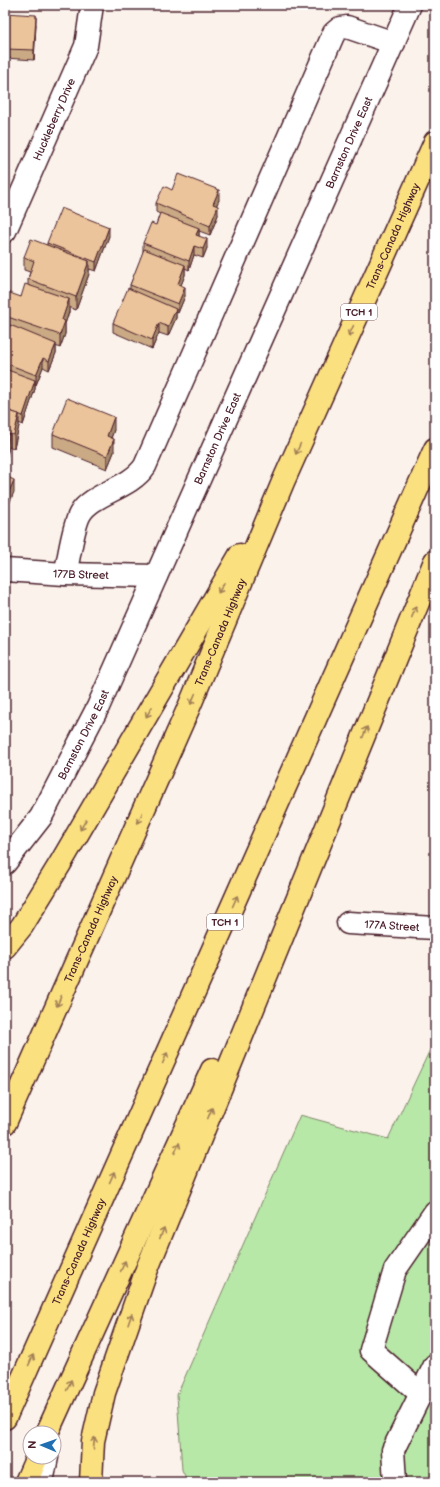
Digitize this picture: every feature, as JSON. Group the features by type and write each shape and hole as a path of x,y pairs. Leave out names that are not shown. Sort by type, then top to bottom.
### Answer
{"highway":[{"name":"Trans-Canada Highway","path":"5,1123 189,707 283,482 435,142"},
{"name":"Trans-Canada Highway","path":"5,1418 435,449"},
{"path":"5,947 22,926 60,864 283,482"},
{"path":"91,1482 93,1442 104,1393 147,1269 435,561"},
{"path":"52,1425 350,768"},
{"path":"26,1482 33,1465"}],"street":[{"name":"Huckleberry Drive","path":"5,231 86,46 92,5"},
{"name":"Barnston Drive East","path":"5,862 41,817 98,707 410,5"},
{"path":"66,574 76,524 80,514 86,507 132,480 140,474 145,466 334,33 340,28 347,27 394,43"},
{"name":"177B Street","path":"5,570 66,574 156,576"},
{"name":"177A Street","path":"348,923 435,928"},
{"path":"421,1394 370,1350 395,1270 435,1212"},
{"path":"395,1482 393,1450 435,1365"},
{"path":"42,1482 45,1465"}],"green space":[{"path":"435,1039 435,1482 188,1482 182,1470 177,1395 300,1115 388,1139"}],"building":[{"path":"5,13 36,15 34,50 5,49"},
{"path":"178,174 219,190 213,204 218,206 210,226 156,203 164,186 172,190"},
{"path":"61,208 109,227 96,262 47,243"},
{"path":"160,213 199,228 196,235 207,239 203,249 194,246 189,261 143,243 151,223 156,225"},
{"path":"31,239 89,261 76,297 28,279 34,261 24,257"},
{"path":"144,249 185,265 178,284 185,287 178,304 130,285"},
{"path":"25,284 69,299 62,320 65,321 60,335 5,316 5,297 7,292 21,297"},
{"path":"128,288 176,309 168,327 159,323 152,340 113,323"},
{"path":"10,325 56,344 49,361 43,358 36,375 5,363 5,332 7,333"},
{"path":"5,369 35,380 23,416 5,409"},
{"path":"67,398 114,417 107,436 114,439 107,456 53,434"},
{"path":"5,410 19,414 14,435 9,434 5,450"},
{"path":"5,476 14,480 5,501"},
{"path":"435,840 435,851 432,849"}]}
